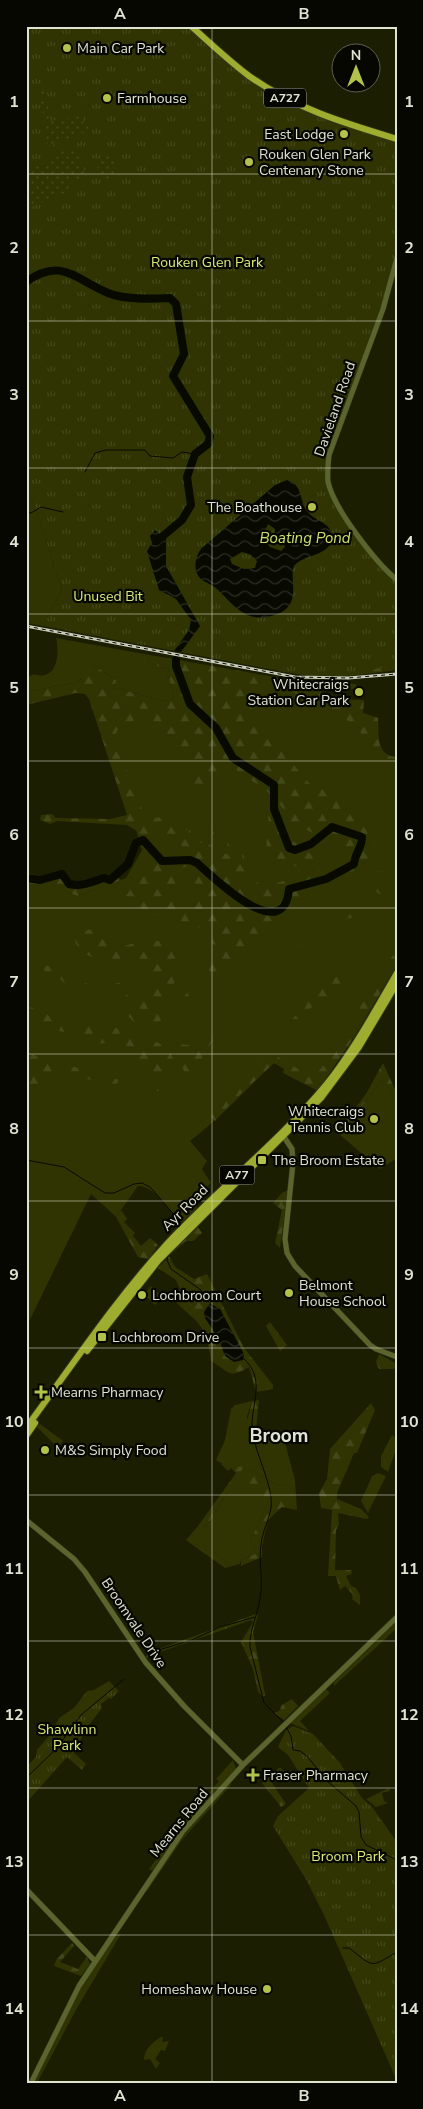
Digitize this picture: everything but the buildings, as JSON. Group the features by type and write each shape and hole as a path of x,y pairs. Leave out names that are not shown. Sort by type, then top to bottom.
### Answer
{"main road":[{"name":"A727","path":"191,26 250,76 292,102 337,121 397,138"},
{"name":"Ayr Road","path":"353,1051 397,973"},
{"name":"Ayr Road","path":"26,1428 67,1371 78,1362 158,1261 205,1210 282,1135 334,1078 397,983"},
{"name":"Ayr Road","path":"26,1436 37,1420 42,1406"}],"street":[{"name":"Davieland Road","path":"397,258 384,309 329,455 327,470 328,483 338,507 383,569 397,580"},
{"path":"282,1135 292,1149 293,1163 285,1232 287,1253 295,1266 370,1345 397,1357"},
{"name":"Broomvale Drive","path":"26,1520 74,1558 146,1664 242,1764"},
{"name":"Mearns Road","path":"31,2083 79,1986 184,1831 242,1764 397,1617"},
{"path":"26,1889 95,1961"}],"green space":[{"name":"Rouken Glen Park","path":"26,26 191,26 232,62 292,102 397,139 397,258 391,284 329,455 327,470 332,495 359,534 397,580 397,666 360,671 343,677 280,671 43,626 62,590 34,503 26,496"},
{"path":"44,87 51,121 80,116 78,108 80,107 83,123 87,122 89,130 48,147 39,88"},
{"path":"76,145 86,176 71,182 74,189 26,209 26,171 59,156 58,153"},
{"path":"105,154 116,160 115,171 117,175 102,181 98,164"},
{"path":"26,496 34,503 62,590 43,626 26,623"},
{"path":"56,638 150,655 148,657 149,662 161,668 169,669 167,672 174,696 171,700 164,701 115,688 116,680 92,664 78,682 26,692 26,678 34,674 48,674 55,665 57,659"},
{"path":"397,654 397,670 343,677 317,677 277,671"},
{"path":"150,655 297,681 356,684 356,687 353,689 322,687 321,695 336,696 336,699 364,700 363,713 378,718 379,737 382,748 390,756 397,757 397,774 354,726 335,712 327,710 319,702 309,701 290,691 273,686 252,686 249,698 253,710 245,719 265,731 308,782 313,786 332,793 355,820 370,831 376,852 367,860 364,870 339,880 335,872 352,865 352,854 290,821 289,815 265,789 242,775 217,753 209,760 217,763 223,780 207,788 195,787 191,783 190,777 195,761 192,756 161,732 151,727 119,728 116,732 125,765 132,787 146,816 158,818 168,809 175,812 179,824 198,840 199,844 205,842 222,851 248,870 239,879 240,884 249,887 260,880 280,882 288,879 300,870 309,868 322,872 331,881 316,891 290,917 270,922 261,937 247,952 216,975 209,971 209,962 211,955 221,943 220,940 215,945 212,943 213,935 195,926 138,907 126,896 148,863 155,859 164,864 188,863 187,866 180,869 185,879 178,905 193,907 198,904 190,865 193,852 173,841 161,841 159,833 151,834 144,845 140,844 137,831 127,825 57,821 50,824 40,820 41,815 52,814 56,818 110,819 127,815 89,699 85,694 76,693 26,705 26,692 78,682 81,679 81,672 92,664 116,680 115,688 164,701 171,700 174,696 167,672 169,669 161,668 149,662 148,657"},
{"path":"250,678 378,718 379,737 382,748 390,756 397,757 397,965 320,1087 274,1063 223,1113 190,1141 207,1161 202,1169 211,1183 197,1195 197,1207 181,1223 156,1194 144,1187 138,1186 116,1217 91,1194 26,1328 26,877 78,896 126,878 142,850 96,693 173,714"},
{"path":"185,811 246,857 239,864 229,854 205,842 199,844 198,840 179,824 175,812"},
{"path":"271,813 282,815 286,836 316,858 310,866 284,864 278,862 269,854 267,848 268,817"},
{"path":"378,871 384,872 389,893 379,894 369,884 371,876"},
{"path":"26,873 46,877 64,873 79,889 102,876 115,874 121,880 78,896 45,885 27,886"},
{"path":"354,908 361,910 361,917 349,918 328,930 327,926 336,915"},
{"path":"101,929 109,947 152,940 163,943 174,954 178,970 177,975 166,1011 160,1021 152,1026 144,1027 137,1024 124,1011 113,987 116,983 120,983 128,996 130,1009 135,1012 138,998 143,993 152,993 157,986 155,975 150,967 130,960 120,959 112,961 94,958 83,952 78,948 75,937 84,931"},
{"path":"319,936 319,941 284,972 279,973 278,970 290,953 300,944"},
{"path":"397,950 397,965 355,1036 320,1087 316,1090 283,1073 284,1069 274,1063 231,1103 215,1121 206,1110 210,1104 255,1071 252,1063 259,1057 264,1060 274,1054 300,1070 317,1073 336,1051 353,1023 367,990"},
{"path":"35,961 93,986 95,990 91,995 63,982 60,978 35,966"},
{"path":"344,975 347,983 339,992 324,1001 316,995 328,981"},
{"path":"190,988 198,989 200,998 189,1011 179,1005"},
{"path":"313,998 320,1002 306,1011 300,1019 292,1019 305,1003"},
{"path":"26,1005 70,1021 117,1028 125,1038 121,1041 124,1043 135,1033 168,1047 177,1068 170,1075 158,1078 134,1055 111,1051 109,1043 88,1042 67,1033 36,1024 29,1017"},
{"path":"216,1026 219,1029 218,1032 187,1079 172,1041 174,1039 179,1044 197,1046"},
{"path":"26,1051 119,1080 115,1086 55,1071 46,1084 29,1085 33,1096 26,1102"},
{"path":"383,1063 397,1094 397,1100 389,1094 391,1090 381,1081 340,1135 338,1131 366,1094"},
{"name":"Whitecraigs Tennis Club","path":"381,1081 392,1090 389,1094 397,1100 397,1158 380,1169 340,1135"},
{"path":"161,1082 174,1086 177,1094 157,1091 154,1086"},
{"path":"288,1190 280,1248 275,1243 282,1210 273,1203 282,1193"},
{"path":"121,1210 127,1219 124,1222 135,1233 133,1236 141,1246 150,1238 158,1245 149,1259 138,1257 116,1217"},
{"path":"197,1226 202,1233 193,1241 186,1241 170,1255"},
{"path":"169,1256 175,1267 194,1279 207,1274 244,1348 273,1385 273,1389 256,1392 249,1367 237,1373 229,1373 211,1361 207,1341 201,1327 179,1305 174,1297 180,1289 176,1280 158,1268","holes":["211,1304 220,1309 239,1347 224,1354 220,1342 204,1314 208,1305"]},
{"path":"151,1286 162,1297 155,1305 144,1294"},
{"path":"270,1322 287,1345 280,1351 266,1326"},
{"path":"379,1354 397,1364 394,1369 379,1369 376,1362"},
{"path":"259,1400 256,1429 258,1439 282,1434 284,1439 253,1448 247,1422 252,1401"},
{"path":"252,1401 247,1416 253,1448 284,1439 295,1480 297,1510 290,1503 292,1490 286,1485 275,1484 250,1469 268,1502 250,1542 257,1548 257,1553 241,1560 240,1564 229,1567 223,1559 201,1543 194,1546 186,1540 198,1526 201,1529 209,1522 241,1466 228,1466 216,1460 225,1440 231,1409 235,1405"},
{"path":"371,1403 375,1410 357,1453 354,1453 337,1493 337,1499 361,1509 369,1517 367,1519 338,1513 339,1525 336,1530 335,1570 351,1570 352,1574 346,1576 351,1586 356,1588 360,1595 360,1605 352,1599 353,1595 345,1586 340,1590 336,1576 328,1576 332,1510 321,1508 319,1493 327,1479 330,1449"},
{"path":"40,1424 63,1441 58,1448 37,1427"},
{"path":"392,1435 397,1439 397,1447 388,1472 381,1467 381,1456"},
{"path":"231,1463 236,1467 244,1466 209,1522 201,1529 198,1526 236,1473 231,1468 228,1471 221,1464"},
{"path":"250,1469 275,1484 286,1485 293,1490 290,1503 297,1510 282,1507 268,1520 262,1546 262,1557 241,1566 241,1560 257,1553 257,1548 250,1542 268,1502 246,1489 247,1473"},
{"path":"378,1473 386,1476 368,1513 361,1501 372,1476"},
{"path":"201,1543 223,1559 229,1567 225,1568 194,1546"},
{"path":"256,1614 258,1615 253,1632 265,1695 263,1697 258,1692 253,1669 241,1642 253,1622 251,1620 163,1651 148,1659 146,1656 150,1652"},
{"path":"397,1621 397,1628 334,1686 334,1682"},
{"name":"Shawlinn Park","path":"109,1681 119,1691 111,1699 109,1698 101,1704 102,1708 86,1729 74,1753 86,1764 82,1770 67,1757 26,1803 26,1767 36,1757 37,1750 52,1732 59,1718 74,1708 87,1691 94,1690"},
{"path":"326,1689 330,1693 300,1721 309,1731 290,1723"},
{"path":"292,1699 298,1706 284,1720 274,1713 279,1711 282,1705"},
{"name":"Broom Park","path":"293,1726 313,1734 340,1763 362,1798 372,1807 397,1842 397,2081 324,1915 307,1881 273,1826 278,1816 309,1788 288,1755 278,1747 286,1730"},
{"path":"233,1760 236,1769 180,1831 152,1871 149,1869 186,1818 219,1781 216,1779"},
{"path":"280,1767 285,1773 272,1783 286,1804 281,1807 262,1783"},
{"path":"232,1784 182,1840 147,1891 145,1889 187,1831 228,1785"},
{"path":"389,1788 390,1791 382,1793 384,1801 388,1803 376,1807 366,1799"},
{"path":"121,1934 77,2008 37,2083 34,2083 85,1979 117,1935"},
{"path":"72,1943 74,1946 60,1962 78,1969 87,1957 90,1964 81,1976 54,1966 56,1960"},
{"path":"163,2037 162,2042 169,2041 165,2051 161,2050 155,2059 160,2063 156,2069 150,2059 144,2060 144,2056 149,2047"}],"water":[{"name":"Boating Pond","path":"287,480 296,485 307,511 328,526 332,535 332,542 323,551 303,559 294,566 293,595 286,609 271,616 254,617 241,611 215,588 201,579 196,572 195,564 202,548 275,485","holes":["268,524 275,529 275,534 284,542 285,547 281,551 270,547 262,538","242,552 251,555 257,561 255,568 244,569 232,564 230,559"]},
{"path":"155,530 166,539 166,566 200,626 181,652 174,651 189,630 191,620 176,599 159,590 147,551 152,543 150,536"},
{"path":"211,1302 211,1304 220,1309 244,1354 243,1360 234,1362 225,1356 219,1339 205,1318 204,1312"}],"waterway":[{"path":"26,282 38,274 59,271 77,277 108,293 122,297 170,298 176,304 184,354 173,376 210,436 208,444 195,454 187,477 191,505 182,520 157,541"},
{"path":"85,472 95,453 106,450 145,450 150,456 173,458 182,452 195,454"},
{"path":"26,512 31,513 41,507 63,512"},
{"path":"26,878 40,880 62,874 69,884 78,885 104,878 110,880 128,864 136,843 143,840 162,861 190,860 197,863 218,882 247,903 262,910 275,912 284,905 289,889 326,879 354,864 362,837 332,827 311,844 295,850 289,848 274,809 274,785 233,758 216,728 190,704 176,666 176,660"},
{"path":"26,1160 64,1167 105,1193 114,1193 134,1184 142,1183 150,1187 183,1225"},
{"path":"189,1235 168,1256 167,1260 171,1269 201,1290 209,1302"},
{"path":"243,1358 250,1366 256,1382 252,1426 253,1436 267,1479 271,1499 270,1513 260,1552 261,1592 250,1647 264,1703 284,1723"},
{"path":"147,1659 162,1649 192,1640 220,1627 255,1617"},
{"path":"26,1778 56,1749 81,1715 124,1679"},
{"path":"286,1727 291,1736 293,1750 300,1751 307,1756 326,1780 356,1806 359,1812 361,1837 366,1845 397,1860"},
{"path":"343,1948 349,1948 372,1964 397,1952"}],"railway":[{"path":"26,626 295,677 348,678 397,674"}],"place":[{"name":"Main Car Park","path":"67,48"},
{"name":"Farmhouse","path":"107,98"},
{"name":"East Lodge","path":"344,134"},
{"name":"Rouken Glen Park Centenary Stone","path":"249,162"},
{"name":"The Boathouse","path":"312,507"},
{"name":"Whitecraigs Station Car Park","path":"359,692"},
{"name":"Whitecraigs Tennis Club","path":"374,1119"},
{"name":"The Broom Estate","path":"262,1160"},
{"name":"Belmont House School","path":"289,1293"},
{"name":"Lochbroom Court","path":"142,1295"},
{"name":"Lochbroom Drive","path":"102,1337"},
{"name":"Mearns Pharmacy","path":"41,1392"},
{"name":"M&S Simply Food","path":"45,1450"},
{"name":"Fraser Pharmacy","path":"253,1775"},
{"name":"Homeshaw House","path":"267,1989"}],"district":[{"name":"Broom","path":"279,1436"}],"park label":[{"name":"Unused Bit","path":"108,596"}]}
